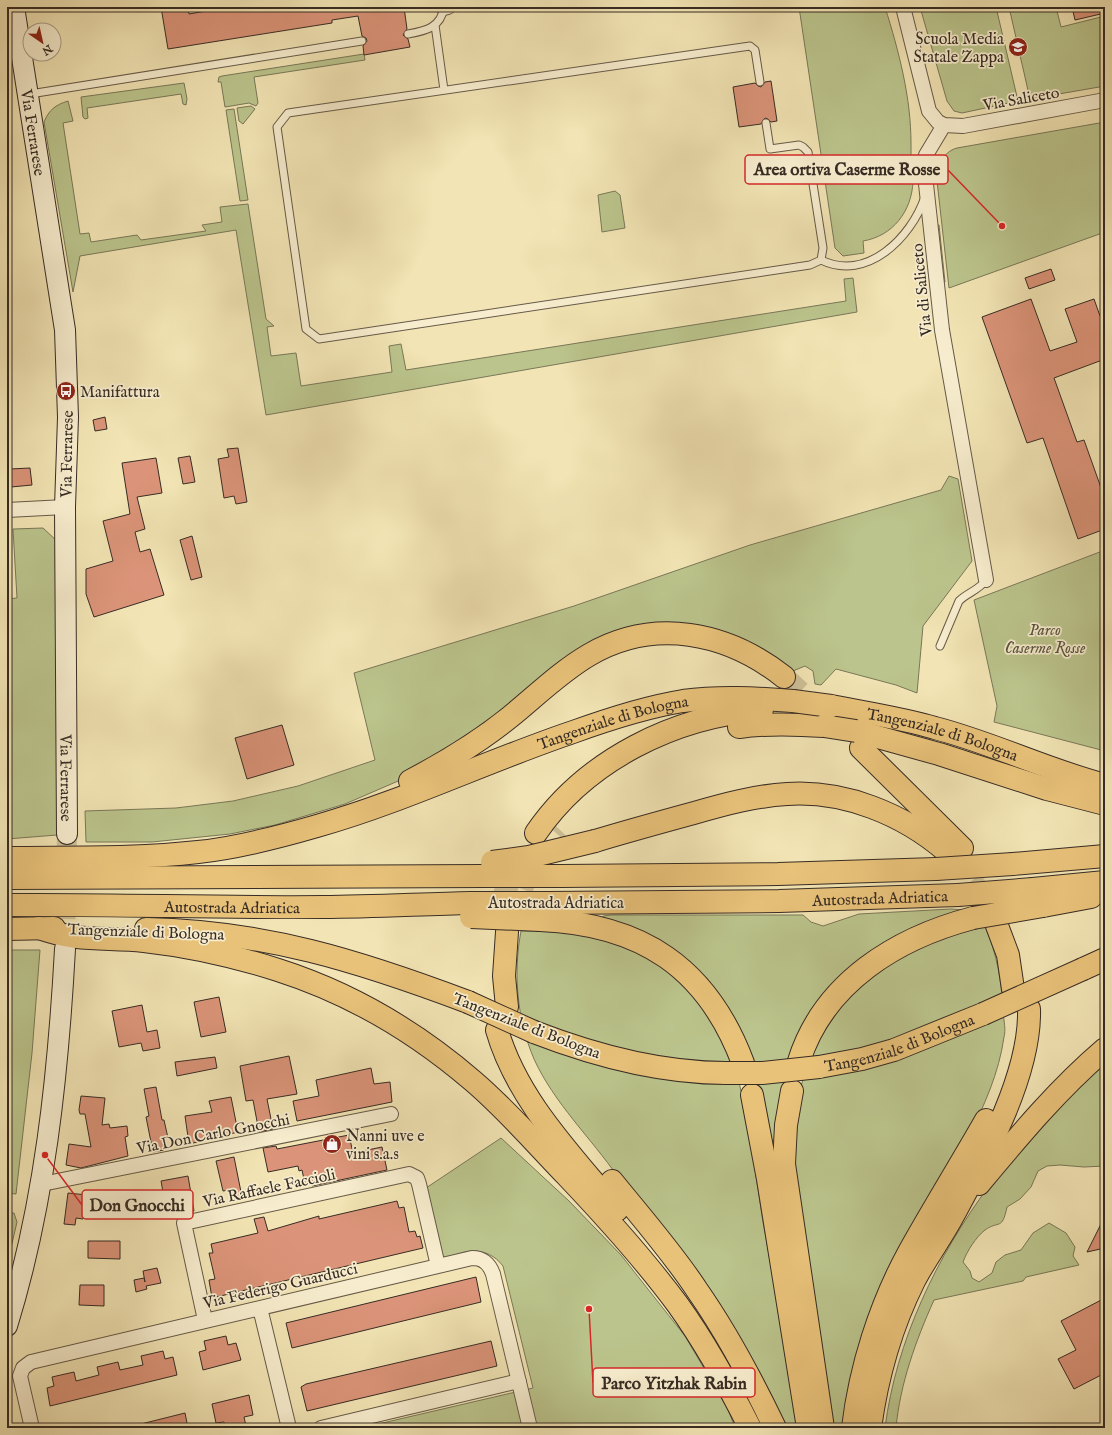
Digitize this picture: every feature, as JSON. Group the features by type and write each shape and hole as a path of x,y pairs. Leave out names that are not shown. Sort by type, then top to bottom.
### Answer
{"highway":[{"path":"230,847 354,804 414,779 471,746 510,717 543,688 588,655 606,646 630,638 654,634 678,633 702,636 725,642 748,653 784,677"},
{"name":"Tangenziale di Bologna","path":"7,858 177,854 230,847 291,834 367,810 542,742 636,712 684,701 745,697 800,706"},
{"path":"536,833 560,804 578,786 632,748 679,727 718,716 800,706 831,715 860,731 939,754 1047,789 1105,804"},
{"path":"558,828 589,795 609,780 652,754 679,742 718,730 758,724 796,724 831,715"},
{"name":"Tangenziale di Bologna","path":"860,731 934,727 987,744 1077,778 1105,785"},
{"path":"860,731 948,856"},
{"path":"488,869 529,856 733,803 787,794 815,794 857,802 882,811 901,820 932,839 948,856"},
{"path":"7,850 77,857"},
{"name":"Autostrada Adriatica","path":"7,878 344,876 488,869 561,876 778,874 948,856 1013,864 1105,856"},
{"name":"Autostrada Adriatica","path":"7,905 106,904 196,907 323,907 543,911 958,895 1038,897 1105,882"},
{"path":"809,1064 809,1036 828,1005 846,984 868,966 898,947 925,933 1038,897 1105,894"},
{"path":"543,911 615,931 640,941 664,955 694,980 715,1006 735,1043 734,1068"},
{"path":"1003,922 1008,955 1020,986"},
{"path":"18,929 74,938 141,940 188,947 241,958 281,970 332,990 384,1017 426,1044 474,1082 516,1123 608,1220 646,1264 697,1333 731,1391 750,1428"},
{"name":"Tangenziale di Bologna","path":"18,929 184,930 264,940 348,960 468,1002 515,1033 641,1064 702,1073 734,1068 762,1073 809,1064 862,1059 894,1050 982,1014 1105,959"},
{"path":"499,1004 504,976 500,931"},
{"path":"853,1428 862,1377 885,1304 909,1252 978,1135 998,1095 1022,1011 1026,1046 1016,1085 998,1128 954,1214 914,1281 896,1323 874,1397 870,1428"},
{"path":"515,1033 508,1062 535,1108 665,1269 701,1319 730,1367 757,1428"},
{"path":"515,1033 525,1064 540,1089 697,1289 722,1328 744,1367 775,1428"},
{"path":"954,1214 1023,1132 1074,1077 1105,1049"},
{"path":"792,1091 785,1132 784,1164 790,1213 823,1428"},
{"path":"752,1095 768,1179 808,1428"}],"main road":[{"name":"Via Ferrarese","path":"14,7 65,330 68,417 64,507 67,834"},
{"path":"7,1326 32,1235 42,1184 61,1036 66,949"}],"street":[{"path":"903,7 919,66 926,103 934,118 944,126"},
{"name":"Via Saliceto","path":"944,126 963,126 1105,100"},
{"name":"Via di Saliceto","path":"944,126 926,155 925,171 942,330 986,580"},
{"path":"7,510 64,507"},
{"name":"Via Don Carlo Gnocchi","path":"42,1184 391,1114"},
{"name":"Via Raffaele Faccioli","path":"206,1320 184,1223 409,1174 417,1178 419,1184 438,1266"},
{"name":"Via Federigo Guarducci","path":"32,1428 20,1376 27,1364 206,1320 477,1258 487,1263 491,1269 530,1428"},
{"path":"260,1308 289,1428"},
{"path":"321,1428 519,1381"}],"lane":[{"path":"408,34 435,26 445,7"},
{"path":"435,26 444,90"},
{"path":"27,94 362,41"},
{"path":"760,82 755,50 750,46 288,113 277,127 306,329 319,339 810,264 821,260 840,267 866,262 884,254 910,227 922,206 927,192"},
{"path":"766,123 770,149 799,145 808,152 823,248 821,260"},
{"path":"940,646 959,602 964,596 981,587 986,580"}],"green space":[{"path":"799,7 885,7 895,41 909,109 913,176 912,192 905,212 892,228 883,234 863,241 864,253 843,256 835,248"},
{"path":"920,7 996,7 1018,101 962,113 954,111 947,101"},
{"path":"1009,7 1056,7 1061,27 1105,16 1105,86 1030,99"},
{"path":"364,54 365,60 254,77 258,103 256,106 249,103 225,107 221,82 218,82 219,77"},
{"path":"184,83 187,99 186,105 183,104 181,94 87,108 88,118 85,119 83,117 81,97"},
{"path":"68,101 73,121 63,123 80,234 89,233 91,242 137,235 141,240 206,231 202,225 222,222 220,207 248,204 266,319 274,326 267,327 271,356 296,353 301,386 392,372 389,346 401,344 406,370 846,301 844,279 853,278 857,312 266,415 236,230 80,256 73,292 44,122 53,108"},
{"path":"251,106 255,109 243,124 239,121 237,108"},
{"path":"234,109 248,200 240,201 226,110"},
{"path":"1105,122 1105,232 949,288 937,181 938,170 944,157 952,150 957,148"},
{"path":"615,191 620,195 625,228 602,232 598,195"},
{"path":"937,225 939,225 945,282 944,282"},
{"path":"949,476 958,479 972,561 923,626 917,693 896,685 836,669 821,685 815,684 813,671 805,666 793,671 773,656 630,633 412,775 345,804 275,825 230,834 152,842 86,842 85,811 176,808 233,801 298,786 375,760 354,673 574,606 750,545 941,490"},
{"path":"43,528 58,542 57,835 7,839 7,599 17,598 13,529"},
{"name":"Parco Caserme Rosse","path":"1105,550 1105,751 994,722 997,706 974,600"},
{"path":"951,909 965,910 923,925 791,1055 782,1093 778,1172 754,1077 725,1010 602,918 603,916 612,915 803,915 811,922 823,926 859,914"},
{"path":"985,926 993,947 998,969 1005,1028 999,1063 980,1114 968,1138 847,1428 831,1428 792,1162 801,1086 811,1054 826,1029 847,998 872,973 916,946"},
{"path":"521,931 551,931 593,935 641,951 671,973 697,997 714,1020 736,1068 748,1124 763,1222 800,1428 783,1428 639,1208 607,1163 562,1105 542,1075 528,1044 520,1012 517,964"},
{"path":"7,950 40,950 32,1053 16,1194 7,1193"},
{"path":"1105,1057 1105,1166 1084,1167 1060,1165 1047,1166 1038,1171 1031,1187 1020,1199 1007,1207 1002,1222 990,1227 978,1236 969,1249 963,1262 970,1271 972,1278 979,1282 992,1273 996,1262 1005,1255 1021,1250 1033,1233 1049,1223 1066,1233 1075,1247 1073,1256 1079,1265 1026,1277 1023,1281 934,1300 910,1362 901,1395 896,1428 885,1428 890,1395 909,1332 936,1270 952,1241 998,1174 1028,1143"},
{"path":"501,1138 569,1201 621,1255 685,1336 728,1409 735,1428 361,1428 533,1388 503,1266 497,1259 482,1252 474,1251 457,1254 442,1263 426,1188"},
{"path":"7,1213 14,1213 17,1222 7,1265"}],"building":[{"path":"161,7 188,7 189,14 229,7 404,7 407,29 403,35 408,39 410,47 364,55 363,46 367,41 366,38 362,36 358,16 332,20 332,23 168,49"},
{"path":"1072,7 1105,7 1105,13 1075,20"},
{"path":"771,81 777,121 771,122 765,118 761,124 739,127 733,87 755,83 761,87 765,82"},
{"path":"1051,269 1055,280 1029,289 1025,278"},
{"path":"1031,299 1050,351 1077,342 1065,309 1094,299 1100,316 1105,314 1105,359 1054,378 1077,442 1084,440 1105,499 1105,529 1078,539 1043,438 1027,443 982,317"},
{"path":"105,417 107,429 95,431 93,420"},
{"path":"238,448 247,502 236,504 234,496 224,498 218,459 229,457 227,449"},
{"path":"190,456 195,482 183,484 178,458"},
{"path":"156,458 162,493 137,497 145,529 135,532 140,552 150,549 164,595 94,617 86,594 86,569 113,561 103,521 130,514 122,463"},
{"path":"30,468 32,485 11,487 10,469"},
{"path":"192,536 202,577 191,580 180,540"},
{"path":"282,725 294,765 247,779 235,738"},
{"path":"219,997 226,1032 201,1037 194,1002"},
{"path":"142,1005 147,1032 157,1030 160,1048 143,1051 141,1043 119,1047 112,1011"},
{"path":"289,1056 297,1094 267,1099 273,1129 259,1132 253,1100 246,1101 240,1066"},
{"path":"215,1057 217,1068 177,1076 175,1062"},
{"path":"371,1068 374,1084 390,1082 392,1102 297,1121 293,1101 319,1096 316,1080"},
{"path":"156,1087 162,1120 164,1120 168,1138 162,1139 164,1150 153,1152 146,1117 149,1116 144,1089"},
{"path":"81,1096 105,1098 102,1125 109,1124 110,1128 127,1126 128,1136 125,1137 128,1156 81,1168 66,1165 69,1144 91,1147 85,1114 80,1114 79,1110"},
{"path":"231,1097 238,1132 189,1144 185,1116 212,1112 209,1101"},
{"path":"349,1135 353,1153 382,1147 387,1170 312,1186 311,1182 305,1184 302,1170 299,1171 298,1166 268,1172 263,1148 276,1146 277,1149"},
{"path":"234,1157 242,1197 231,1200 229,1190 223,1191 216,1161"},
{"path":"188,1176 194,1211 183,1214 179,1196 164,1198 161,1181"},
{"path":"68,1193 87,1195 83,1219 76,1218 75,1225 64,1224"},
{"path":"397,1201 399,1208 404,1207 409,1232 415,1231 417,1237 420,1236 423,1248 212,1298 209,1280 215,1279 209,1253 213,1253 211,1244 258,1233 254,1219 264,1217 268,1231 319,1216 319,1219"},
{"path":"1105,1216 1105,1248 1087,1252"},
{"path":"88,1241 120,1241 120,1259 88,1258"},
{"path":"157,1268 161,1283 146,1286 147,1289 136,1292 134,1280 144,1278 145,1282 143,1271"},
{"path":"476,1277 481,1302 292,1348 286,1323"},
{"path":"80,1285 104,1285 104,1306 79,1305"},
{"path":"1105,1298 1105,1373 1074,1389 1058,1359 1076,1350 1061,1321"},
{"path":"226,1336 228,1345 236,1343 241,1360 203,1370 199,1352 206,1350 204,1341"},
{"path":"491,1341 497,1366 307,1411 301,1387 306,1384"},
{"path":"163,1351 165,1359 173,1357 177,1375 50,1406 47,1388 54,1386 52,1377 74,1372 76,1381 99,1375 97,1367 118,1362 120,1370 143,1365 141,1356"},
{"path":"249,1395 253,1415 244,1417 246,1426 226,1428 224,1422 216,1423 212,1404"},
{"path":"185,1413 188,1428 141,1428 141,1424"}],"tunnel":[{"path":"784,677 821,711"},
{"path":"511,920 519,896 536,859 542,848 558,828"},
{"path":"65,949 67,834"},
{"path":"950,856 978,889 990,908"},
{"path":"493,929 500,904 518,861"}],"place":[{"name":"Scuola Media Statale Zappa","path":"1018,47"},
{"name":"Area ortiva Caserme Rosse","path":"1002,226"},
{"name":"Manifattura","path":"66,391"},
{"name":"Nanni uve e vini s.a.s","path":"332,1144"},
{"name":"Don Gnocchi","path":"45,1155"},
{"name":"Parco Yitzhak Rabin","path":"589,1309"}]}
